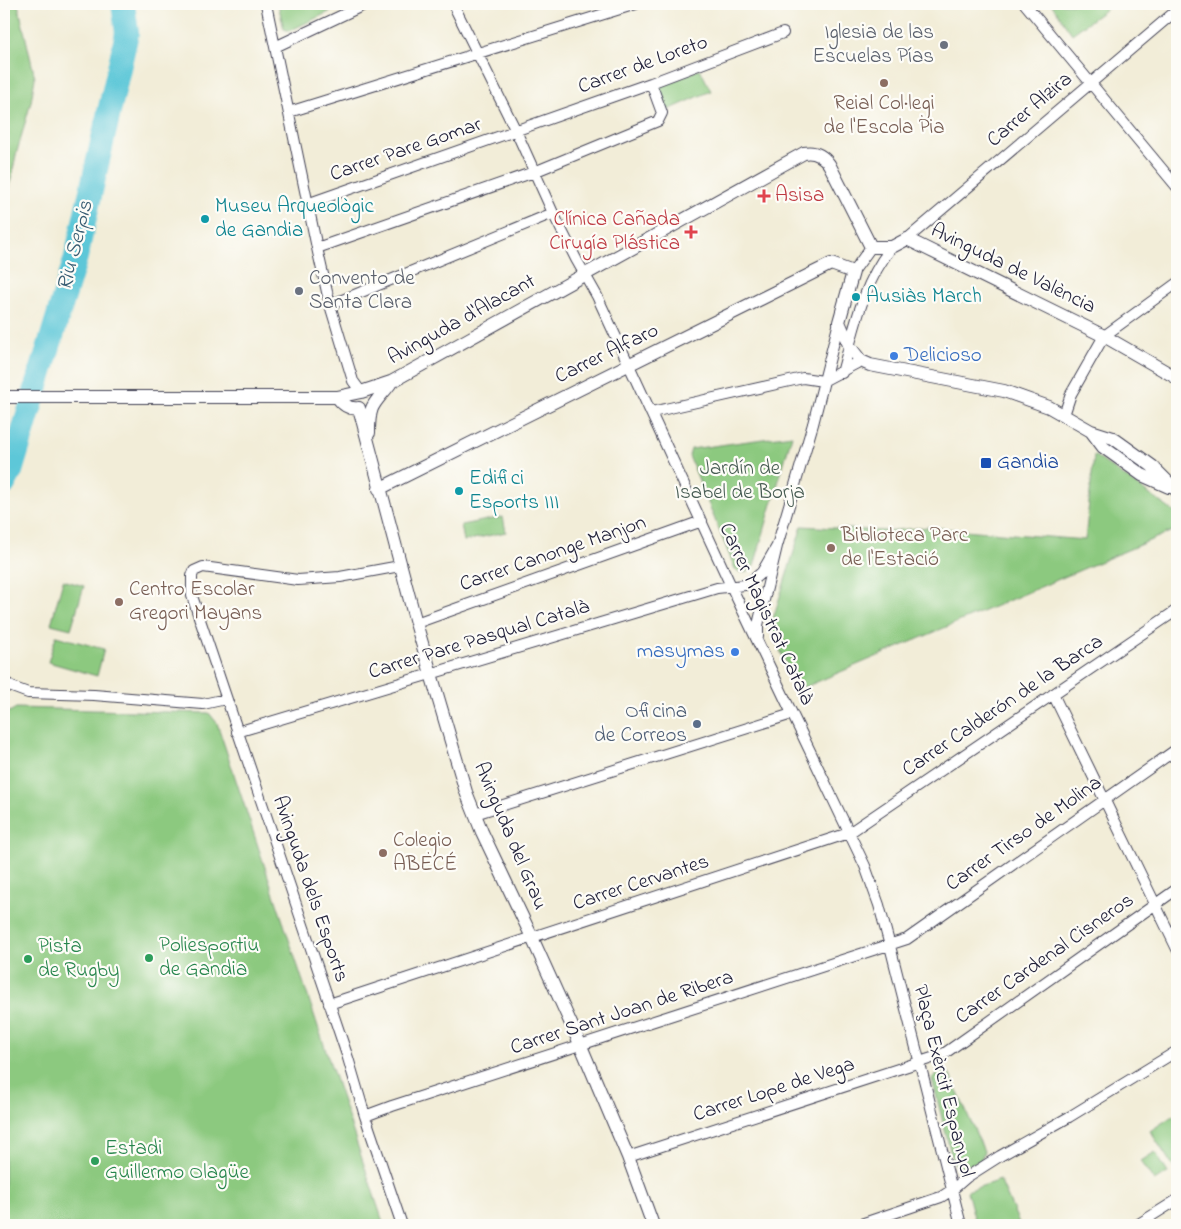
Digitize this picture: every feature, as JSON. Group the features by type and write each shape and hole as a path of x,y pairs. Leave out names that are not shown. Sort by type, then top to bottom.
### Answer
{"street":[{"path":"266,4 330,305 353,381 365,395 363,403 359,408"},
{"path":"275,47 366,4"},
{"name":"Carrer Magistrat Català","path":"453,4 516,131 552,213 586,275 630,365 731,586 759,641 849,833 872,884 890,946"},
{"path":"289,112 636,4"},
{"path":"1025,4 1177,187"},
{"name":"Carrer Alzira","path":"907,239 1177,10"},
{"name":"Carrer de Loreto","path":"516,131 782,33"},
{"path":"317,248 534,172 658,121 662,113 650,83"},
{"name":"Carrer Pare Gomar","path":"308,204 516,131"},
{"name":"Avinguda d'Alacant","path":"4,397 337,397 361,392 391,382 804,153 816,153 830,164 871,247"},
{"path":"330,305 552,213"},
{"name":"Avinguda de València","path":"871,247 892,247 907,239 1104,336 1177,378"},
{"path":"759,641 758,625 777,546 808,443 838,322 853,272 871,247"},
{"path":"842,373 868,287 881,260 892,247"},
{"name":"Carrer Alfaro","path":"379,489 831,264 853,272"},
{"path":"1064,415 1070,397 1104,336 1177,282"},
{"path":"838,322 850,347 861,361 883,368 1004,391 1028,399 1064,415 1091,431 1103,447 1142,475 1177,491"},
{"path":"652,412 803,378 823,381 842,373 861,361"},
{"name":"Avinguda del Grau","path":"369,449 371,410 376,399 391,382"},
{"name":"Avinguda d'Alacant","path":"337,397 346,407 359,408"},
{"name":"Avinguda del Grau","path":"359,408 416,623 458,767 474,814 581,1046 628,1157 653,1225"},
{"name":"Carrer Canonge Manjon","path":"416,623 702,521"},
{"name":"Carrer Pare Pasqual Català","path":"237,732 717,588 745,585 762,572 777,546"},
{"name":"Avinguda dels Esports","path":"400,566 340,577 308,580 278,578 199,567 194,570 192,576 192,596 348,1058 365,1116 402,1225"},
{"name":"Carrer Calderón de la Barca","path":"849,833 1177,610"},
{"path":"5,682 28,693 94,695 203,704 226,699"},
{"path":"1053,694 1177,949"},
{"path":"474,814 792,714"},
{"name":"Carrer Tirso de Molina","path":"890,946 910,937 1177,749"},
{"name":"Carrer Cervantes","path":"329,1004 849,833"},
{"name":"Carrer Cardenal Cisneros","path":"932,1058 945,1053 1177,889"},
{"name":"Carrer Sant Joan de Ribera","path":"365,1116 890,946"},
{"name":"Plaça Exèrcit Espanyol","path":"890,946 961,1225"},
{"path":"858,1225 941,1197 967,1177 1000,1156 1069,1117 1177,1051"},
{"name":"Carrer Lope de Vega","path":"628,1157 932,1058"},
{"path":"1137,1225 1177,1200"}],"green space":[{"path":"4,4 18,4 35,78 4,214"},
{"path":"278,4 346,4 289,31 284,29"},
{"path":"1113,4 1072,34 1052,5"},
{"path":"700,69 711,91 666,111 657,87"},
{"name":"Jardín de Isabel de Borja","path":"792,435 754,566 748,571 740,572 735,569 689,456 691,449"},
{"path":"1094,455 1177,514 1177,529 805,687 795,683 770,628 802,526 885,531 928,527 1085,540"},
{"path":"503,517 506,532 464,541 461,525"},
{"path":"63,580 84,586 71,629 51,624"},
{"path":"56,636 104,649 97,676 48,662"},
{"name":"Poliesportiu de Gandia","path":"16,708 209,713 217,723 384,1225 4,1225 4,715"},
{"path":"942,1071 949,1073 984,1151 981,1160 969,1165 959,1167 952,1158 932,1079"},
{"path":"1174,1115 1177,1121 1177,1166 1174,1168 1150,1131"},
{"path":"1155,1152 1168,1173 1154,1181 1141,1161"},
{"path":"1000,1180 1020,1225 976,1225 967,1191"}],"waterway":[{"name":"Riu Serpis","path":"4,484 11,471 76,257 127,33 123,4"}],"place":[{"name":"Iglesia de las Escuelas Pías","path":"944,45"},
{"name":"Reial Col·legi de l'Escola Pia","path":"884,83"},
{"name":"Asisa","path":"764,196"},
{"name":"Museu Arqueològic de Gandia","path":"205,219"},
{"name":"Clínica Cañada Cirugía Plástica","path":"691,232"},
{"name":"Convento de Santa Clara","path":"299,291"},
{"name":"Ausiàs March","path":"856,297"},
{"name":"Delicioso","path":"894,356"},
{"name":"Gandia","path":"986,463"},
{"name":"Edifici Esports III","path":"459,491"},
{"name":"Biblioteca Parc de l'Estació","path":"831,548"},
{"name":"Centro Escolar Gregori Mayans","path":"119,602"},
{"name":"masymas","path":"735,652"},
{"name":"Oficina de Correos","path":"697,724"},
{"name":"Colegio ABECÉ","path":"383,853"},
{"name":"Poliesportiu de Gandia","path":"149,958"},
{"name":"Pista de Rugby","path":"28,959"},
{"name":"Estadi Guillermo Olagüe","path":"95,1161"}]}
